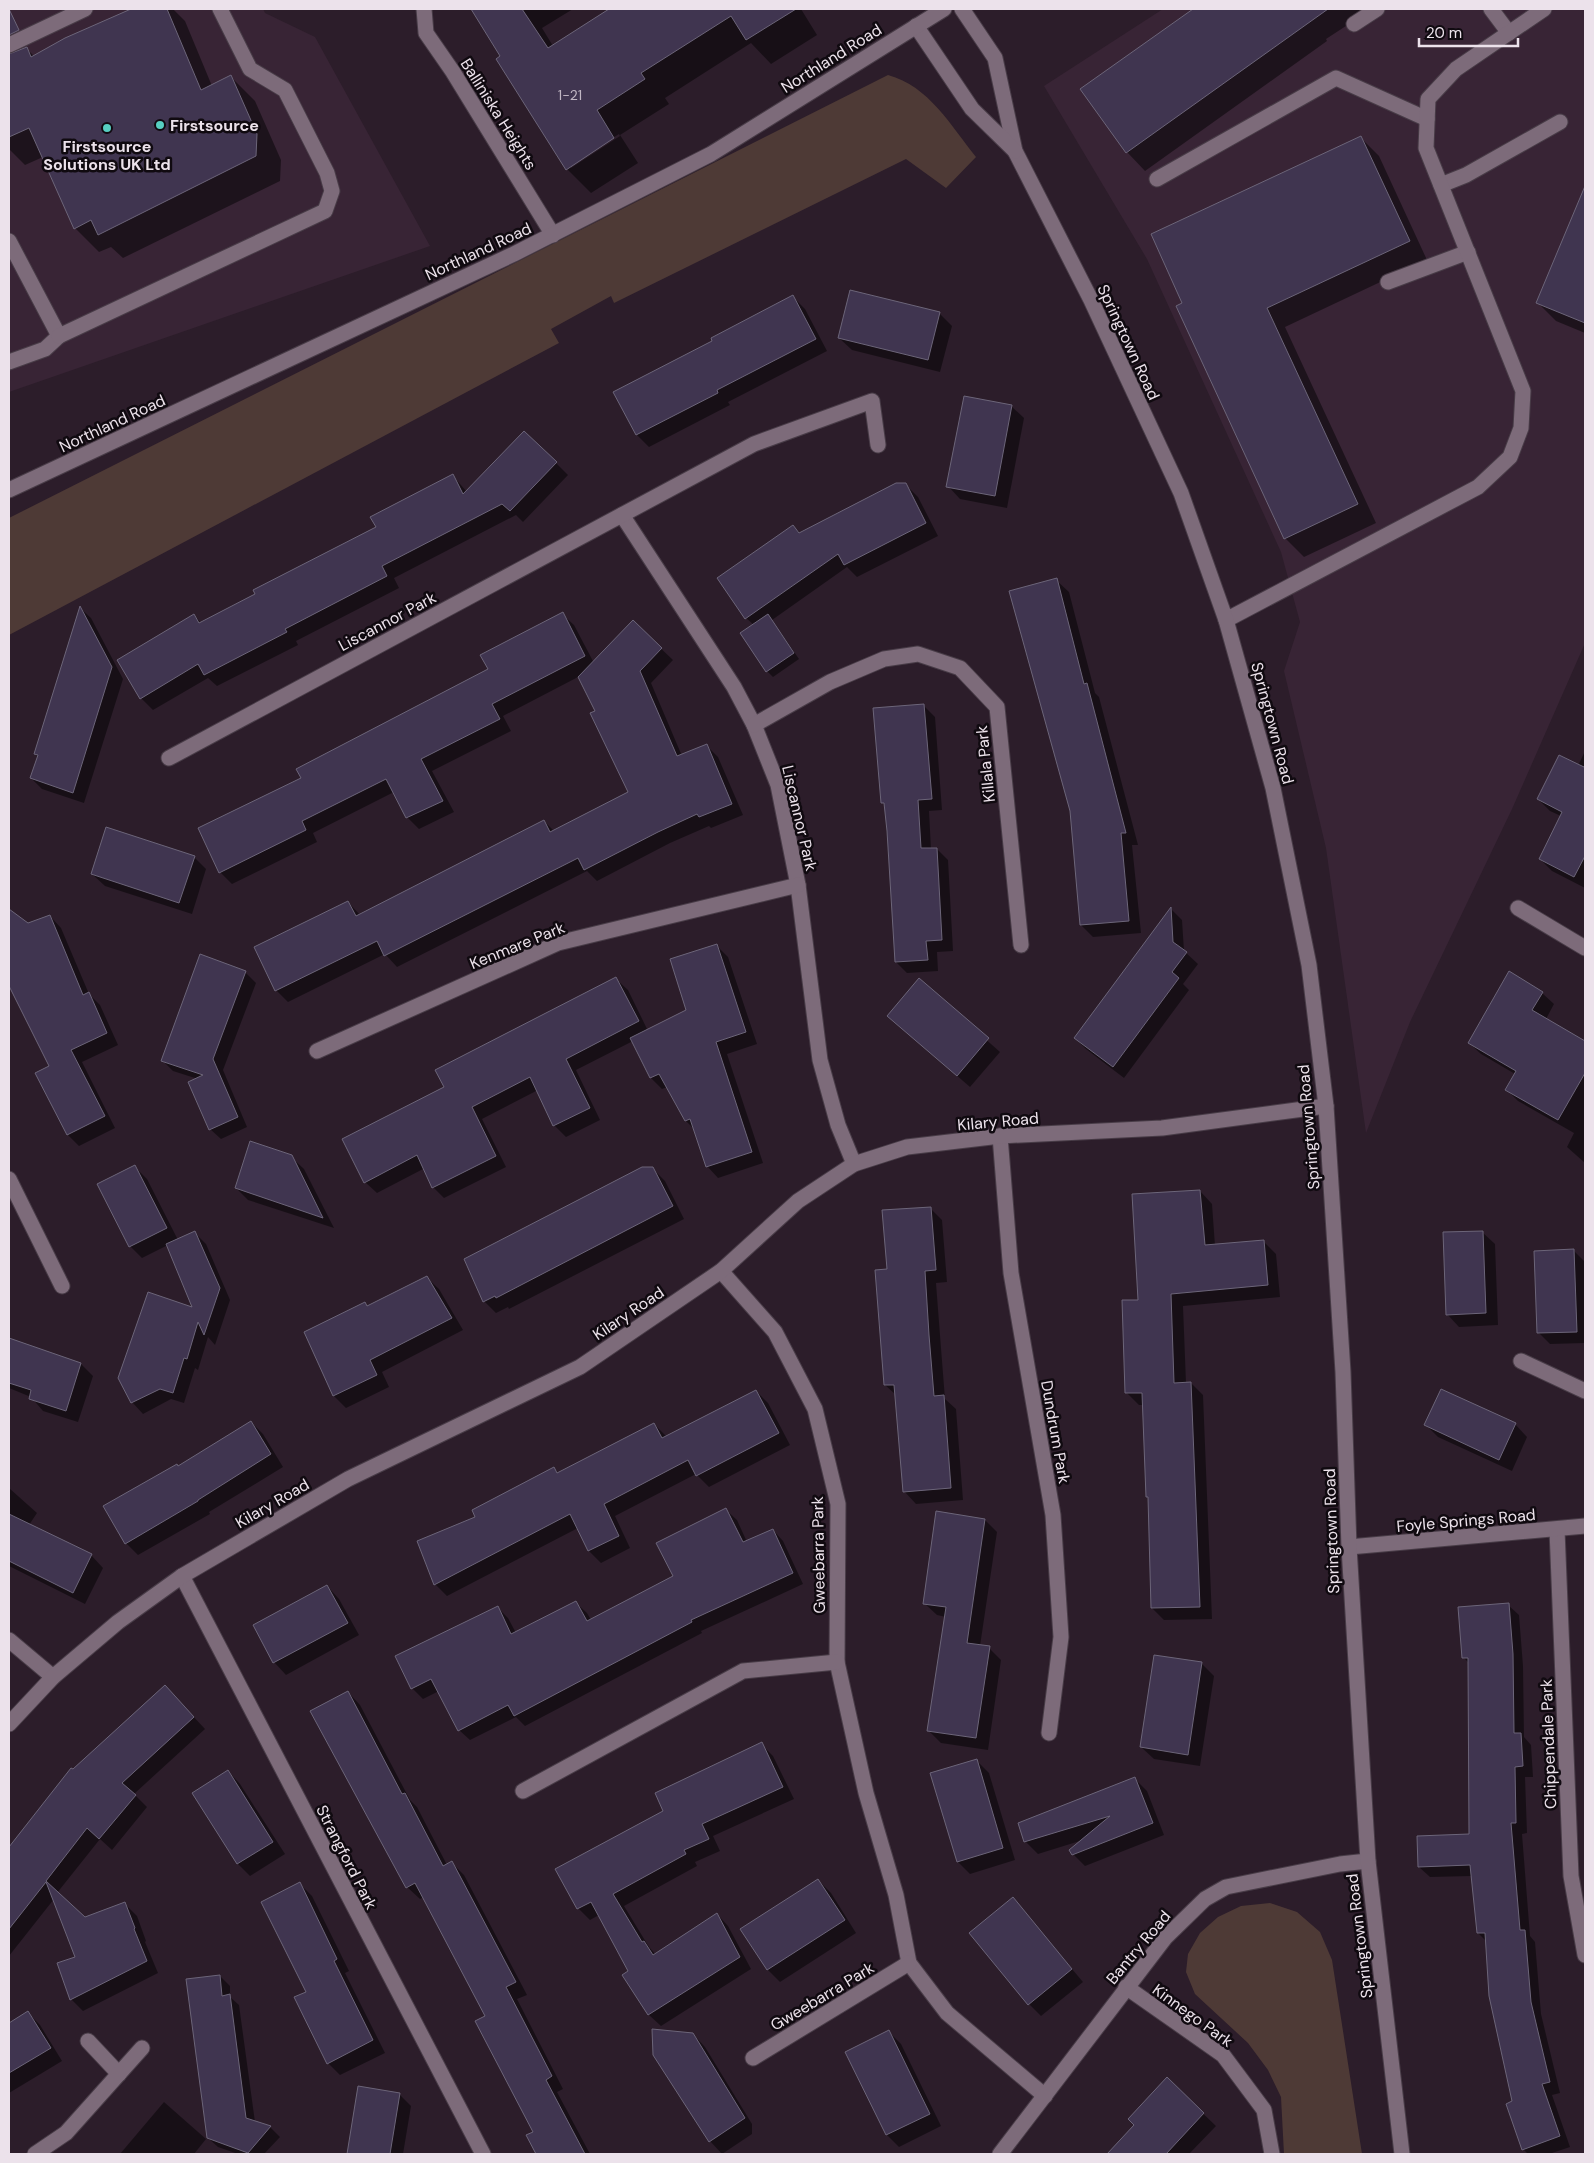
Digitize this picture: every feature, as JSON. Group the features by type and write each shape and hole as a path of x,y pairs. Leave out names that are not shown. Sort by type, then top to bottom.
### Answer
{"street":[{"path":"9,45 85,9"},
{"path":"9,362 45,349 59,336 325,211 332,191 327,173 285,90 250,69 220,9"},
{"name":"Balliniska Heights","path":"424,9 426,32 553,235"},
{"name":"Northland Road","path":"9,490 553,235 711,154 944,9"},
{"name":"Springtown Road","path":"962,9 995,58 1015,151 1091,300 1181,493 1226,620 1273,788 1309,965 1326,1106 1343,1372 1348,1547 1368,1861 1402,2154"},
{"path":"1354,24 1377,9"},
{"path":"1491,9 1509,33"},
{"path":"1226,620 1478,486 1510,457 1521,428 1523,391 1426,148 1428,99 1456,69 1544,9"},
{"name":"Springtown Road","path":"916,26 972,109 1015,151"},
{"path":"1157,179 1336,78 1427,119"},
{"path":"1441,185 1466,175 1560,122"},
{"path":"9,241 59,336"},
{"path":"1388,282 1468,252"},
{"name":"Liscannor Park","path":"169,758 754,444 872,401 878,445"},
{"name":"Liscannor Park","path":"622,515 734,687 754,725 778,785 798,885 820,1060 838,1125 854,1164"},
{"name":"Killala Park","path":"754,725 830,682 884,659 918,654 960,668 998,707 1021,945"},
{"name":"Kenmare Park","path":"317,1051 558,944 798,885"},
{"path":"1518,908 1585,948"},
{"name":"Kilary Road","path":"9,1724 53,1677 118,1622 182,1576 348,1479 580,1367 721,1271 798,1202 854,1164 907,1147 1000,1136 1162,1128 1326,1106"},
{"name":"Dundrum Park","path":"1000,1136 1011,1273 1053,1515 1061,1637 1049,1734"},
{"path":"9,1179 62,1286"},
{"name":"Gweebarra Park","path":"721,1271 775,1332 815,1409 838,1504 837,1662 866,1793 896,1895 909,1963 947,2013 1045,2096"},
{"path":"1521,1361 1585,1390"},
{"name":"Foyle Springs Road","path":"1348,1547 1557,1530 1585,1526"},
{"name":"Chippendale Park","path":"1557,1530 1571,1876 1585,1955"},
{"name":"Strangford Park","path":"182,1576 483,2154"},
{"path":"9,1640 53,1677"},
{"path":"523,1792 743,1671 837,1662"},
{"name":"Bantry Road","path":"1000,2154 1165,1938 1205,1899 1226,1887 1340,1864 1368,1861"},
{"name":"Gweebarra Park","path":"753,2058 909,1963"},
{"name":"Kinnego Park","path":"1126,1987 1223,2056 1264,2110 1272,2154"},
{"path":"88,2041 119,2074"},
{"path":"40,2153 66,2133 142,2048"}],"shaded area":[{"path":"9,9 263,9 265,13 315,37 430,246 9,392"},
{"path":"1163,9 1585,9 1585,643 1512,809 1410,1022 1366,1133 1326,848 1284,671 1300,622 1281,552 1147,259 1044,86"},
{"path":"888,75 903,80 916,88 938,108 976,157 946,188 906,159 614,303 611,296 551,329 559,343 9,635 9,518"},
{"path":"1270,1903 1297,1912 1320,1932 1332,1960 1362,2154 1284,2154 1281,2097 1268,2070 1248,2043 1195,1994 1186,1972 1188,1954 1200,1933 1218,1917 1241,1906"}],"building":[{"path":"9,9 19,30 9,35"},
{"name":"Firstsource","path":"131,9 167,9 201,90 231,75 257,134 256,156 98,235 91,220 74,229 29,128 9,137 9,54 27,47 31,57 65,38"},
{"path":"471,9 522,9 548,48 609,9 796,9 746,40 731,16 641,73 645,79 597,110 614,138 566,170 496,59 500,56"},
{"path":"1193,9 1328,9 1126,153 1080,89"},
{"path":"1361,136 1410,241 1267,308 1358,504 1284,539 1176,306 1182,303 1151,234"},
{"path":"1585,186 1585,323 1536,303"},
{"path":"850,290 940,312 928,360 838,338"},
{"path":"793,295 816,339 717,390 718,393 636,435 613,392 712,341 711,338"},
{"path":"964,396 1012,405 995,496 946,487"},
{"path":"524,431 557,462 510,511 502,504 382,566 387,576 285,629 287,632 204,675 198,664 140,699 117,660 194,614 199,623 255,594 253,590 376,527 370,517 453,474 463,494"},
{"path":"896,483 906,483 926,523 844,565 838,554 745,619 717,578 793,525 799,533"},
{"path":"1057,578 1084,684 1087,683 1126,833 1121,833 1129,921 1080,925 1070,811 1009,591"},
{"path":"80,606 112,667 73,793 30,778 38,755 34,754"},
{"path":"563,612 585,656 492,704 500,719 421,759 443,801 406,818 386,779 302,821 306,830 219,873 198,828 301,778 296,769 488,669 480,655"},
{"path":"768,614 794,653 766,672 740,633"},
{"path":"633,620 662,648 640,671 677,756 707,744 732,804 699,817 697,814 584,870 578,858 384,956 377,941 275,991 254,947 348,901 356,916 544,820 550,832 628,792 590,713 595,711 578,677"},
{"path":"924,704 932,799 918,800 921,848 937,848 942,940 926,941 928,960 895,962 887,831 884,803 881,803 873,708"},
{"path":"1559,755 1584,767 1585,764 1585,856 1574,877 1539,859 1562,812 1537,799"},
{"path":"106,827 195,856 179,903 91,874"},
{"path":"1171,907 1173,942 1187,952 1172,972 1179,978 1113,1067 1074,1038"},
{"path":"9,909 28,923 50,915 83,995 89,992 107,1033 71,1050 105,1116 67,1135 35,1073 49,1066 9,986"},
{"path":"717,944 746,1032 716,1042 752,1152 706,1167 690,1119 685,1121 659,1074 650,1078 630,1038 686,1010 670,959"},
{"path":"200,954 246,971 213,1059 238,1117 209,1130 188,1082 203,1075 161,1061"},
{"path":"1509,971 1543,992 1532,1010 1585,1041 1585,1073 1558,1120 1505,1090 1516,1071 1468,1043"},
{"path":"616,977 639,1021 566,1059 590,1108 553,1126 530,1077 472,1107 496,1156 432,1188 417,1155 364,1183 342,1139 444,1087 435,1070"},
{"path":"919,978 989,1038 957,1076 887,1016"},
{"path":"250,1141 292,1155 323,1218 235,1188"},
{"path":"135,1165 167,1228 129,1247 97,1184"},
{"path":"642,1167 653,1167 673,1206 496,1298 495,1296 483,1302 464,1259"},
{"path":"1200,1190 1205,1245 1264,1240 1268,1285 1171,1294 1174,1383 1191,1382 1200,1607 1151,1608 1148,1497 1146,1497 1142,1393 1125,1393 1122,1300 1138,1300 1132,1194"},
{"path":"931,1207 936,1270 925,1271 929,1335 934,1396 944,1395 951,1488 903,1492 894,1385 884,1385 875,1270 887,1269 882,1210"},
{"path":"195,1231 220,1288 204,1335 198,1322 187,1359 184,1358 173,1393 160,1389 131,1403 118,1378 148,1292 192,1307 166,1244"},
{"path":"1483,1231 1486,1313 1446,1315 1443,1232"},
{"path":"1574,1249 1577,1332 1537,1333 1534,1251"},
{"path":"427,1276 452,1318 370,1360 377,1375 333,1396 304,1332 365,1302 367,1306"},
{"path":"9,1338 81,1363 66,1411 29,1399 31,1390 9,1383"},
{"path":"1441,1389 1516,1423 1499,1460 1424,1425"},
{"path":"756,1390 779,1433 696,1476 688,1460 604,1504 619,1536 588,1551 570,1514 434,1585 417,1541 475,1517 472,1510 554,1467 557,1473 654,1423 662,1438"},
{"path":"251,1421 271,1454 198,1501 125,1544 103,1506 177,1464 178,1466"},
{"path":"726,1508 743,1542 773,1529 793,1573 691,1620 692,1622 514,1716 508,1705 458,1731 431,1679 411,1689 395,1656 498,1606 511,1634 576,1601 587,1621 673,1576 656,1543"},
{"path":"936,1511 985,1519 967,1643 990,1646 976,1738 927,1731 946,1607 923,1604"},
{"path":"9,1514 92,1554 73,1593 9,1561"},
{"path":"327,1585 348,1623 273,1663 253,1625"},
{"path":"1509,1603 1513,1654 1514,1733 1521,1733 1523,1766 1515,1767 1516,1823 1511,1823 1520,1930 1525,1930 1531,2002 1550,2082 1542,2084 1560,2136 1522,2150 1506,2104 1512,2101 1489,1996 1485,1933 1477,1933 1470,1865 1418,1867 1417,1836 1469,1834 1468,1658 1462,1658 1458,1607"},
{"path":"1154,1655 1202,1662 1188,1755 1140,1747"},
{"path":"165,1685 194,1717 122,1783 136,1795 99,1839 87,1828 46,1881 85,1917 125,1902 147,1961 70,2000 57,1963 75,1957 46,1882 9,1929 9,1847 71,1768 73,1769"},
{"path":"348,1691 402,1794 405,1793 443,1866 452,1861 516,1982 506,1987 552,2076 546,2080 585,2154 536,2154 526,2135 533,2132 475,2021 485,2016 415,1883 406,1888 310,1711"},
{"path":"762,1742 783,1787 702,1824 709,1839 684,1850 686,1854 613,1894 642,1942 644,1941 653,1955 717,1913 740,1957 648,2015 622,1975 628,1971 591,1902 577,1909 555,1869 663,1811 655,1793"},
{"path":"977,1759 1003,1848 957,1862 930,1773"},
{"path":"228,1770 273,1842 237,1864 192,1793"},
{"path":"1135,1777 1153,1823 1072,1855 1069,1850 1110,1816 1024,1842 1018,1823"},
{"path":"818,1879 845,1920 767,1970 740,1929"},
{"path":"300,1882 337,1959 334,1961 373,2040 327,2064 294,1997 306,1992 261,1902"},
{"path":"1013,1897 1072,1969 1028,2005 969,1933"},
{"path":"220,1975 222,1996 230,1994 246,2118 271,2126 248,2153 207,2138 186,1979"},
{"path":"28,2011 51,2048 9,2073 9,2023"},
{"path":"652,2029 693,2033 745,2118 709,2142 653,2055"},
{"path":"889,2030 930,2114 886,2135 845,2052"},
{"path":"1167,2077 1204,2113 1166,2154 1107,2154 1134,2125 1128,2119"},
{"path":"358,2086 400,2093 390,2154 347,2154"}],"place":[{"name":"Firstsource","path":"160,125"},
{"name":"Firstsource Solutions UK Ltd","path":"107,128"}]}
